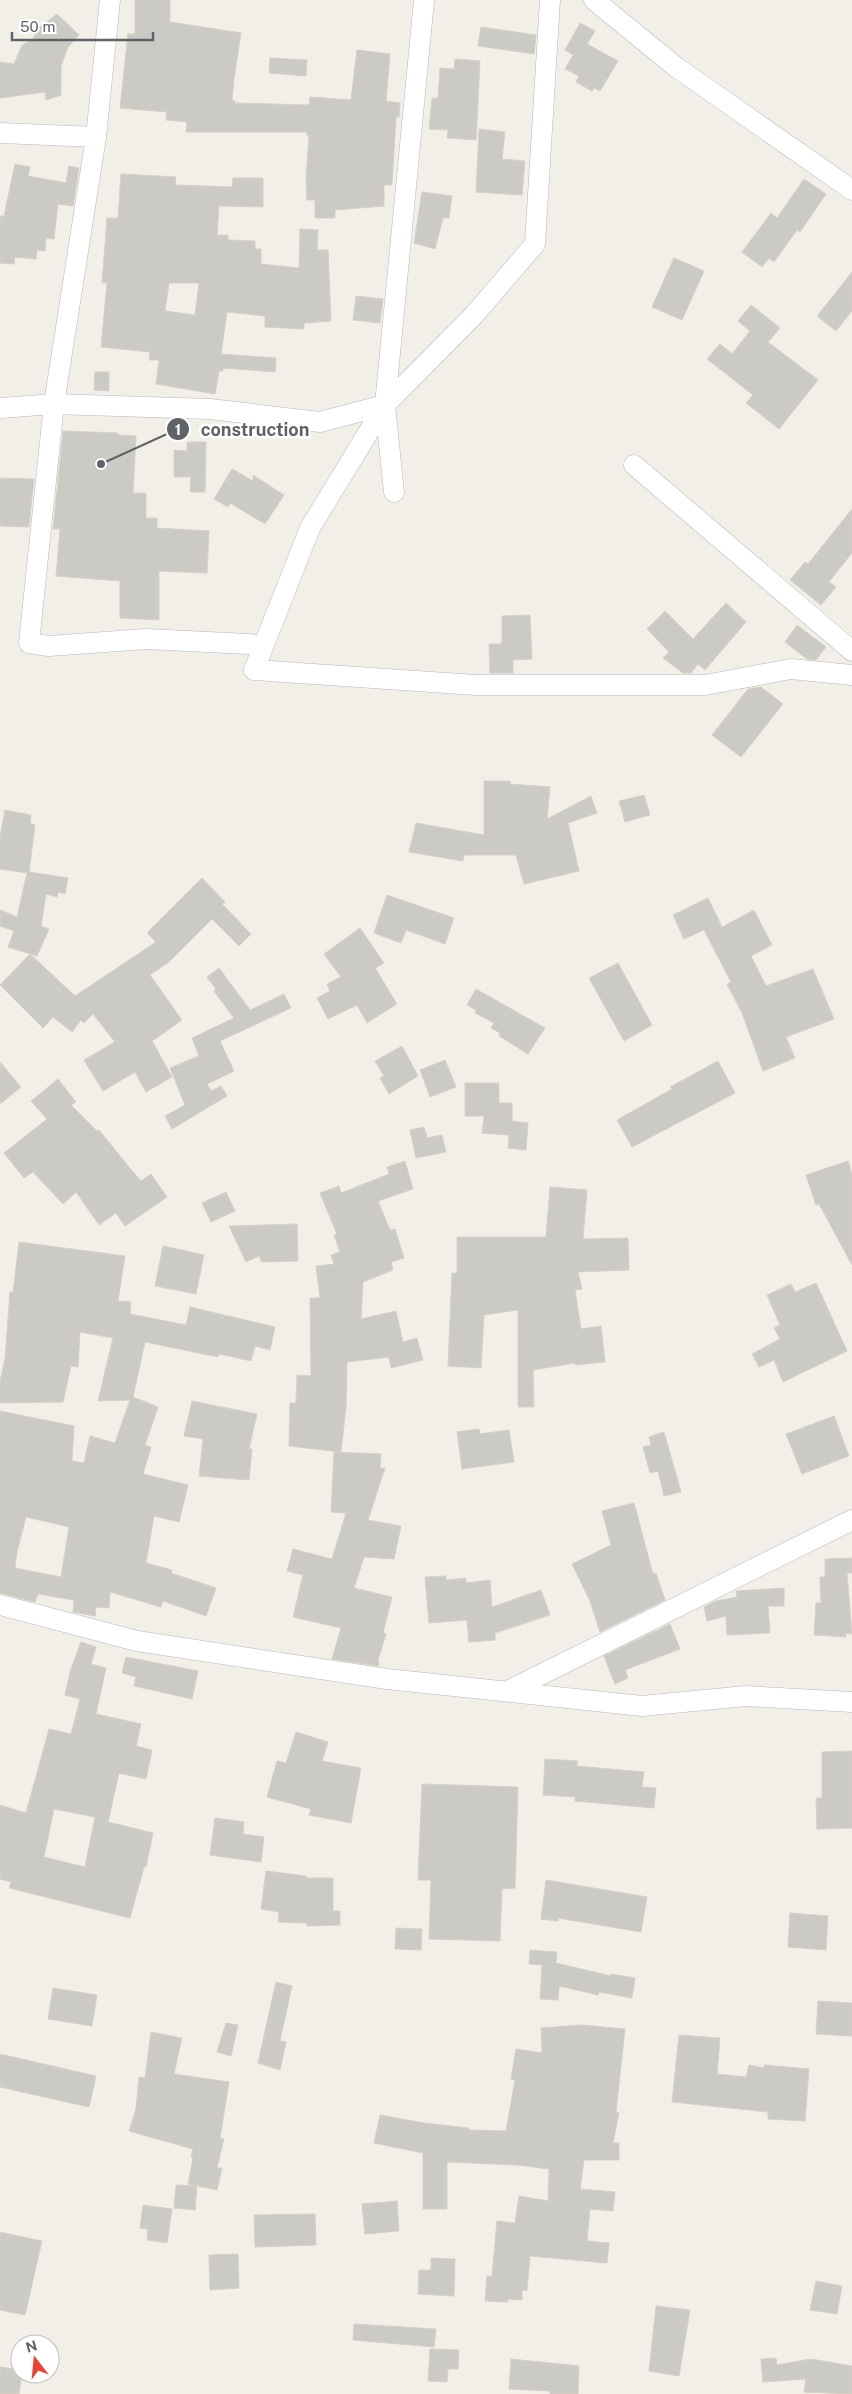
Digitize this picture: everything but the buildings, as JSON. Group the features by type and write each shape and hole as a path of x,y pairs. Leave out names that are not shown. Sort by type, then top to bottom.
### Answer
{"street":[{"path":"110,0 96,137 54,404 29,643 49,646 146,639 263,646"},
{"path":"394,492 385,405 424,0"},
{"path":"550,0 534,244 474,315 385,405 310,528 254,670 476,685 705,685 791,668 852,675"},
{"path":"594,0 676,67 852,190"},
{"path":"0,133 96,137"},
{"path":"0,408 54,404 210,409 320,422 385,405"},
{"path":"634,465 852,650"},
{"path":"508,1692 852,1520"},
{"path":"0,1605 137,1641 387,1678 508,1692 642,1706 746,1696 852,1702"}],"place":[{"name":"construction","path":"101,464"}]}
